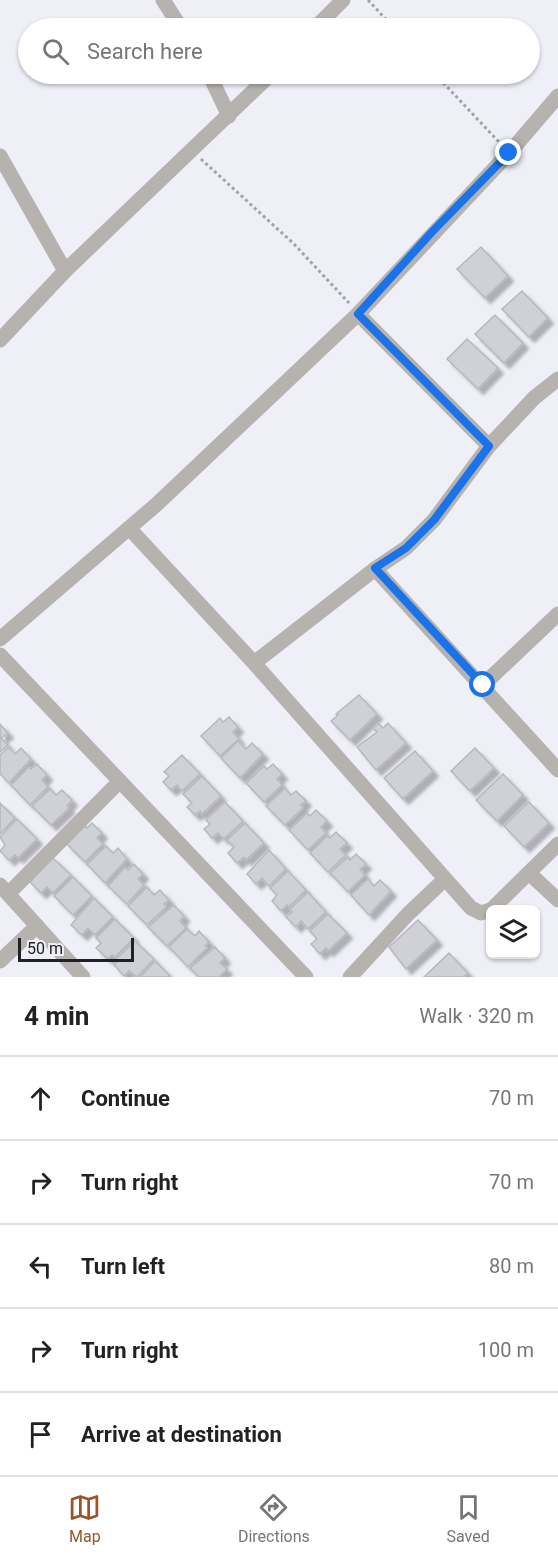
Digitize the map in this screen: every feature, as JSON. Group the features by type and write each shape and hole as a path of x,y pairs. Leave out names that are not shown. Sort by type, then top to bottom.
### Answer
{"street":[{"path":"163,0 175,18"},
{"path":"325,18 342,0"},
{"path":"214,84 230,116"},
{"path":"0,340 65,271 261,84"},
{"path":"0,639 213,453 358,314 431,233 509,153 558,96"},
{"path":"0,156 65,271"},
{"path":"358,314 489,446"},
{"path":"254,663 375,568 406,548 434,520 489,446 534,398 558,379"},
{"path":"129,528 254,663 471,908 481,913 486,912"},
{"path":"375,568 558,770"},
{"path":"483,685 558,614"},
{"path":"0,655 306,977"},
{"path":"83,977 5,889 120,781"},
{"path":"496,905 558,844"},
{"path":"530,874 558,900"},
{"path":"350,977 408,914 445,879"},
{"path":"0,961 37,926"}],"path":[{"path":"368,0 385,18"},
{"path":"444,84 509,153"},
{"path":"192,150 294,244 358,314"}],"building":[{"path":"481,247 508,276 485,298 457,269"},
{"path":"522,291 548,318 529,337 502,309"},
{"path":"495,315 523,343 504,363 475,334"},
{"path":"467,339 498,368 478,389 447,359"},
{"path":"359,695 377,714 350,740 331,721"},
{"path":"229,717 238,727 233,732 239,739 220,756 201,736 220,718 223,722"},
{"path":"378,723 383,728 388,723 406,743 376,770 357,747 377,732 373,728"},
{"path":"0,724 8,733 1,738 8,745 0,752"},
{"path":"238,741 246,749 252,743 263,754 240,778 221,758"},
{"path":"9,747 15,754 21,748 31,759 9,783 0,774 0,755"},
{"path":"475,748 494,768 470,791 451,771"},
{"path":"415,751 433,771 403,799 384,778"},
{"path":"182,755 200,774 182,791 177,785 171,790 163,782 169,776 164,772"},
{"path":"37,764 47,775 42,780 48,787 30,805 11,785 29,767 31,769"},
{"path":"273,764 282,774 277,779 282,785 264,802 246,783 264,766 267,769"},
{"path":"503,774 523,795 497,821 476,800"},
{"path":"202,776 221,796 202,814 200,811 195,815 187,807 192,803 183,794"},
{"path":"285,788 291,795 296,791 306,801 301,805 303,808 285,825 266,806"},
{"path":"50,789 56,795 62,790 72,800 67,806 69,808 51,825 32,806"},
{"path":"225,802 243,821 224,839 218,833 212,838 204,829 210,824 206,820"},
{"path":"529,802 549,823 524,847 504,826"},
{"path":"0,803 15,818 0,834"},
{"path":"316,810 327,821 321,827 326,833 308,850 289,830 307,813 310,816"},
{"path":"17,819 37,839 18,858 15,855 9,860 0,851 5,845 0,837"},
{"path":"92,823 102,833 97,838 103,844 85,862 66,843 85,825 87,828"},
{"path":"245,823 264,843 246,860 244,857 237,863 228,853 234,847 227,840"},
{"path":"336,832 347,843 340,849 346,855 328,872 310,853 327,836 330,838"},
{"path":"106,846 113,853 118,848 127,859 105,883 87,864"},
{"path":"269,850 286,869 269,886 262,878 256,884 247,874"},
{"path":"356,854 366,864 360,869 365,875 348,892 330,873 348,857 350,860"},
{"path":"52,857 71,875 53,893 47,887 41,893 30,882"},
{"path":"134,864 143,874 138,879 144,885 127,904 108,886 125,867 128,870"},
{"path":"288,871 306,890 289,907 287,905 281,911 272,901 277,895 270,888"},
{"path":"73,877 92,896 73,915 54,896"},
{"path":"368,879 374,886 380,880 391,891 369,915 351,895"},
{"path":"147,887 154,895 160,890 169,900 164,904 166,907 147,925 128,906"},
{"path":"308,892 326,912 308,929 301,921 296,927 286,917 292,912 290,909"},
{"path":"94,898 113,917 95,935 88,928 82,935 71,925"},
{"path":"174,905 184,916 180,921 186,928 167,946 148,927"},
{"path":"328,914 347,933 328,951 326,948 320,954 311,944 317,939 310,931"},
{"path":"115,919 134,938 115,957 112,955 108,959 96,948 101,943 96,938"},
{"path":"418,920 437,940 406,969 389,947"},
{"path":"187,929 195,936 199,931 209,942 205,946 207,948 188,967 169,947"},
{"path":"135,941 154,959 137,977 129,971 124,976 114,965 118,961 116,959"},
{"path":"215,947 225,958 220,963 227,969 219,977 199,977 190,968"},
{"path":"449,953 468,973 464,977 424,977"},
{"path":"155,961 171,977 140,977"}],"route":[{"path":"483,685 375,568 406,548 434,520 489,446 406,366 358,314 431,233 509,153"}]}
